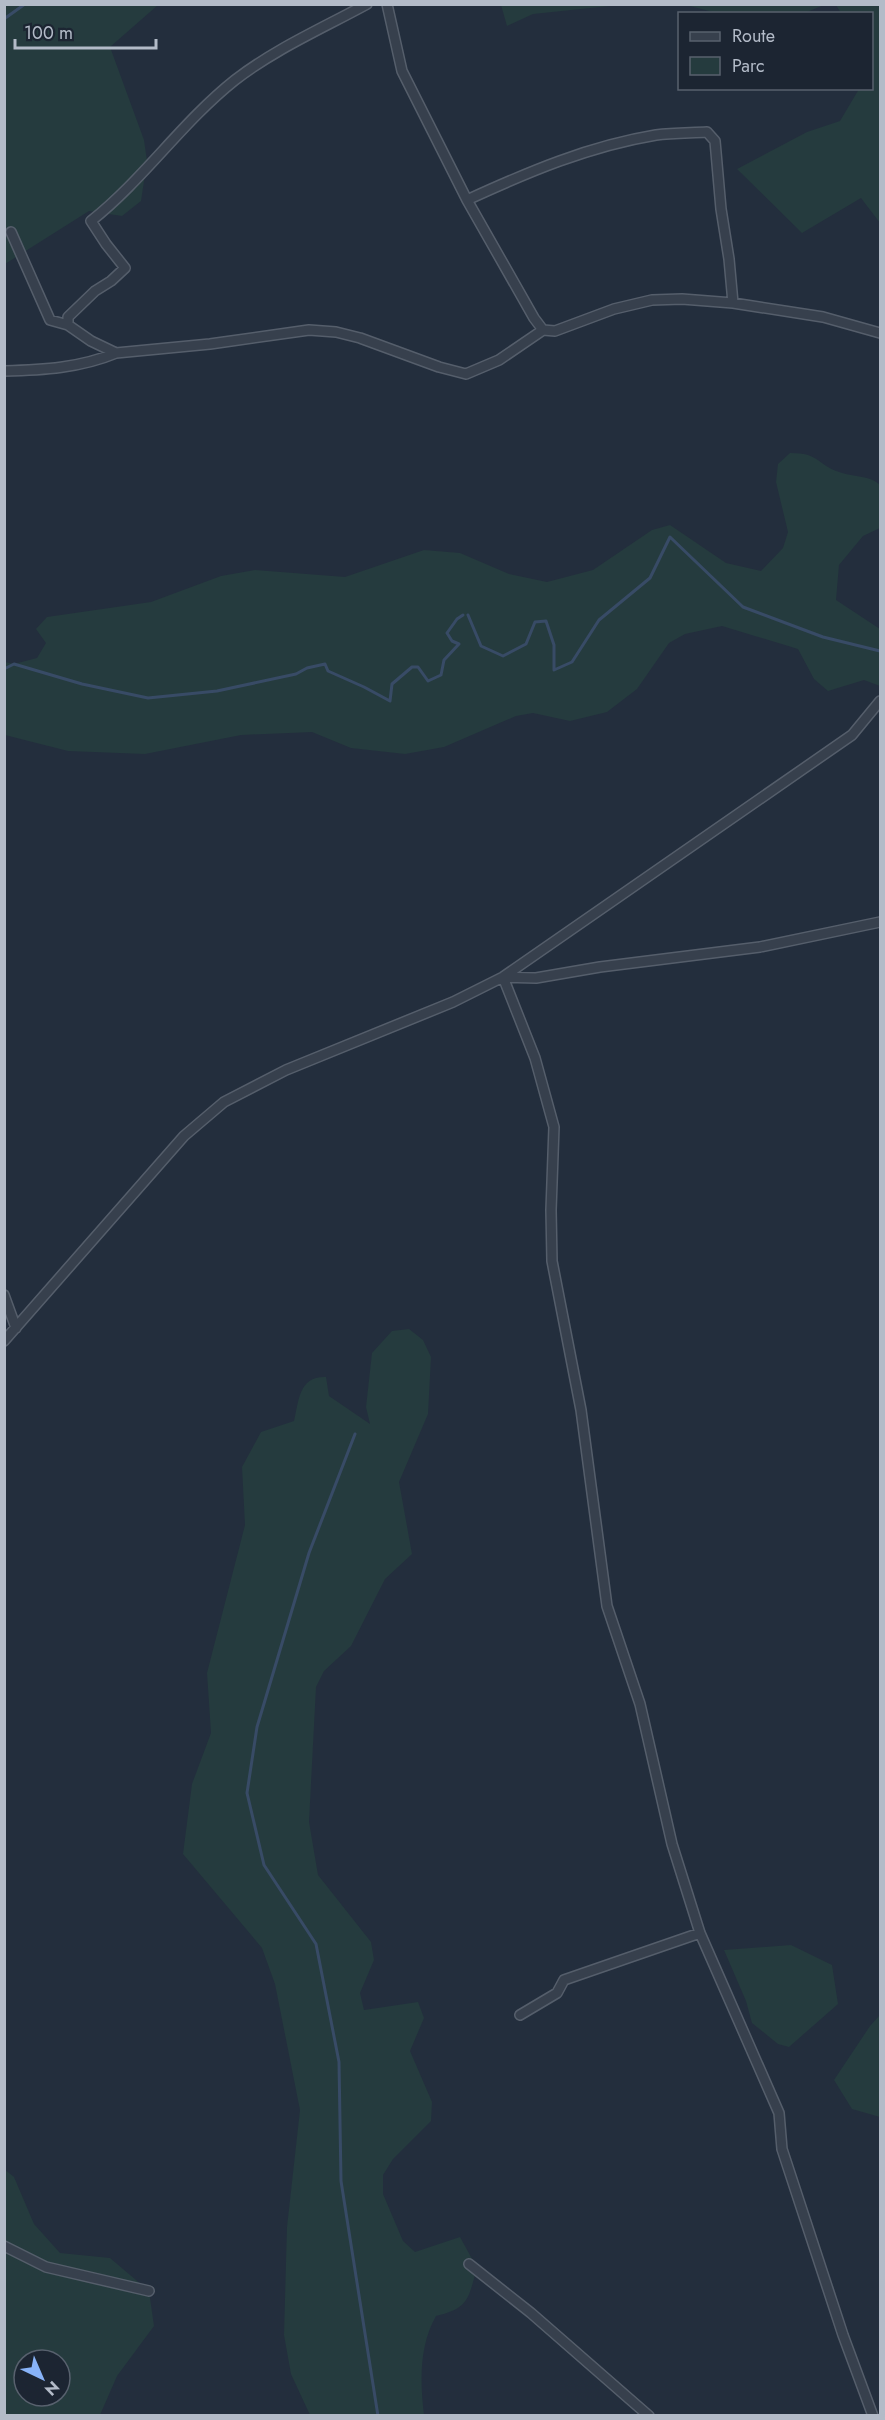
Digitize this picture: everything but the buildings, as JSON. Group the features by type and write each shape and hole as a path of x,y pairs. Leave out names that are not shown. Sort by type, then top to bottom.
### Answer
{"street":[{"path":"68,325 68,317 95,291 125,268 99,236 91,221 115,202 189,121 234,81 262,61 367,4"},
{"path":"387,4 402,70 467,200 543,330"},
{"path":"467,200 538,167 604,147 657,135 707,132 715,141 733,303"},
{"path":"11,232 50,320 68,325 116,353"},
{"path":"4,371 76,365 116,353 210,345 309,330 336,332 360,338 439,367 466,374 499,360 543,330 555,331 614,309 652,300 682,299 733,303 824,317 880,333"},
{"path":"4,1341 184,1136 224,1102 286,1070 453,1002 503,977 852,735 880,701"},
{"path":"503,977 536,978 600,967 760,947 880,922"},
{"path":"503,977 535,1058 554,1127 552,1261 581,1410 608,1606 640,1704 672,1844 700,1933 779,2113 782,2149 843,2335 873,2415"},
{"path":"4,1295 16,1328"},
{"path":"520,2015 557,1994 564,1980 700,1933"},
{"path":"4,2246 46,2267 148,2291"},
{"path":"469,2264 531,2313 649,2415"}],"green space":[{"path":"501,4 619,5 533,14 507,26"},
{"path":"5,5 158,5 110,47 144,140 147,161 141,201 122,216 89,211 5,264"},
{"path":"686,5 824,5 807,12 713,12"},
{"path":"836,5 880,5 880,223 861,198 802,233 737,169 807,132 840,121 858,90 873,90 873,12 840,12"},
{"path":"790,453 813,457 839,472 866,478 880,485 880,528 863,536 839,565 836,600 880,629 880,686 864,680 828,691 814,679 798,649 722,626 685,634 669,643 637,689 607,712 570,721 533,713 516,716 444,747 405,754 351,748 312,732 241,735 145,754 68,751 5,735 5,662 14,664 37,658 46,643 36,629 47,617 151,602 221,576 255,570 345,577 424,550 460,553 509,574 547,582 593,570 652,530 670,525 726,563 761,571 783,548 788,532 776,482 778,464"},
{"path":"409,1329 423,1340 431,1357 428,1414 399,1482 412,1554 385,1579 351,1646 324,1671 316,1687 309,1822 318,1875 371,1942 374,1960 360,1993 364,2010 418,2002 424,2018 410,2051 432,2102 431,2121 393,2159 383,2175 383,2194 403,2241 415,2252 460,2237 477,2268 466,2300 455,2309 436,2316 426,2339 422,2364 424,2415 310,2415 291,2374 284,2335 287,2227 300,2110 275,1984 262,1948 183,1854 192,1784 211,1733 207,1673 245,1525 242,1467 261,1432 294,1421 299,1398 310,1380 326,1377 329,1396 370,1424 366,1407 372,1353 392,1331"},
{"path":"791,1945 832,1965 838,2004 789,2047 778,2044 752,2023 746,2001 724,1950"},
{"path":"880,2015 880,2117 852,2109 834,2080 870,2026"},
{"path":"4,2169 14,2177 34,2224 60,2253 110,2258 149,2291 154,2326 117,2376 100,2415 5,2415"}],"waterway":[{"path":"4,19 25,4"},
{"path":"468,615 481,646 503,656 526,644 535,622 546,621 554,645 554,670 572,662 599,620 650,578 670,537 743,607 823,637 880,651"},
{"path":"4,669 14,664 82,684 148,698 217,691 296,674 307,668 325,664 328,671 390,701 392,684 412,667 418,667 428,681 441,675 444,660 459,644 452,641 447,633 457,619 463,615"},
{"path":"355,1434 309,1553 257,1727 247,1793 264,1865 316,1944 339,2062 341,2181 378,2416"}]}
